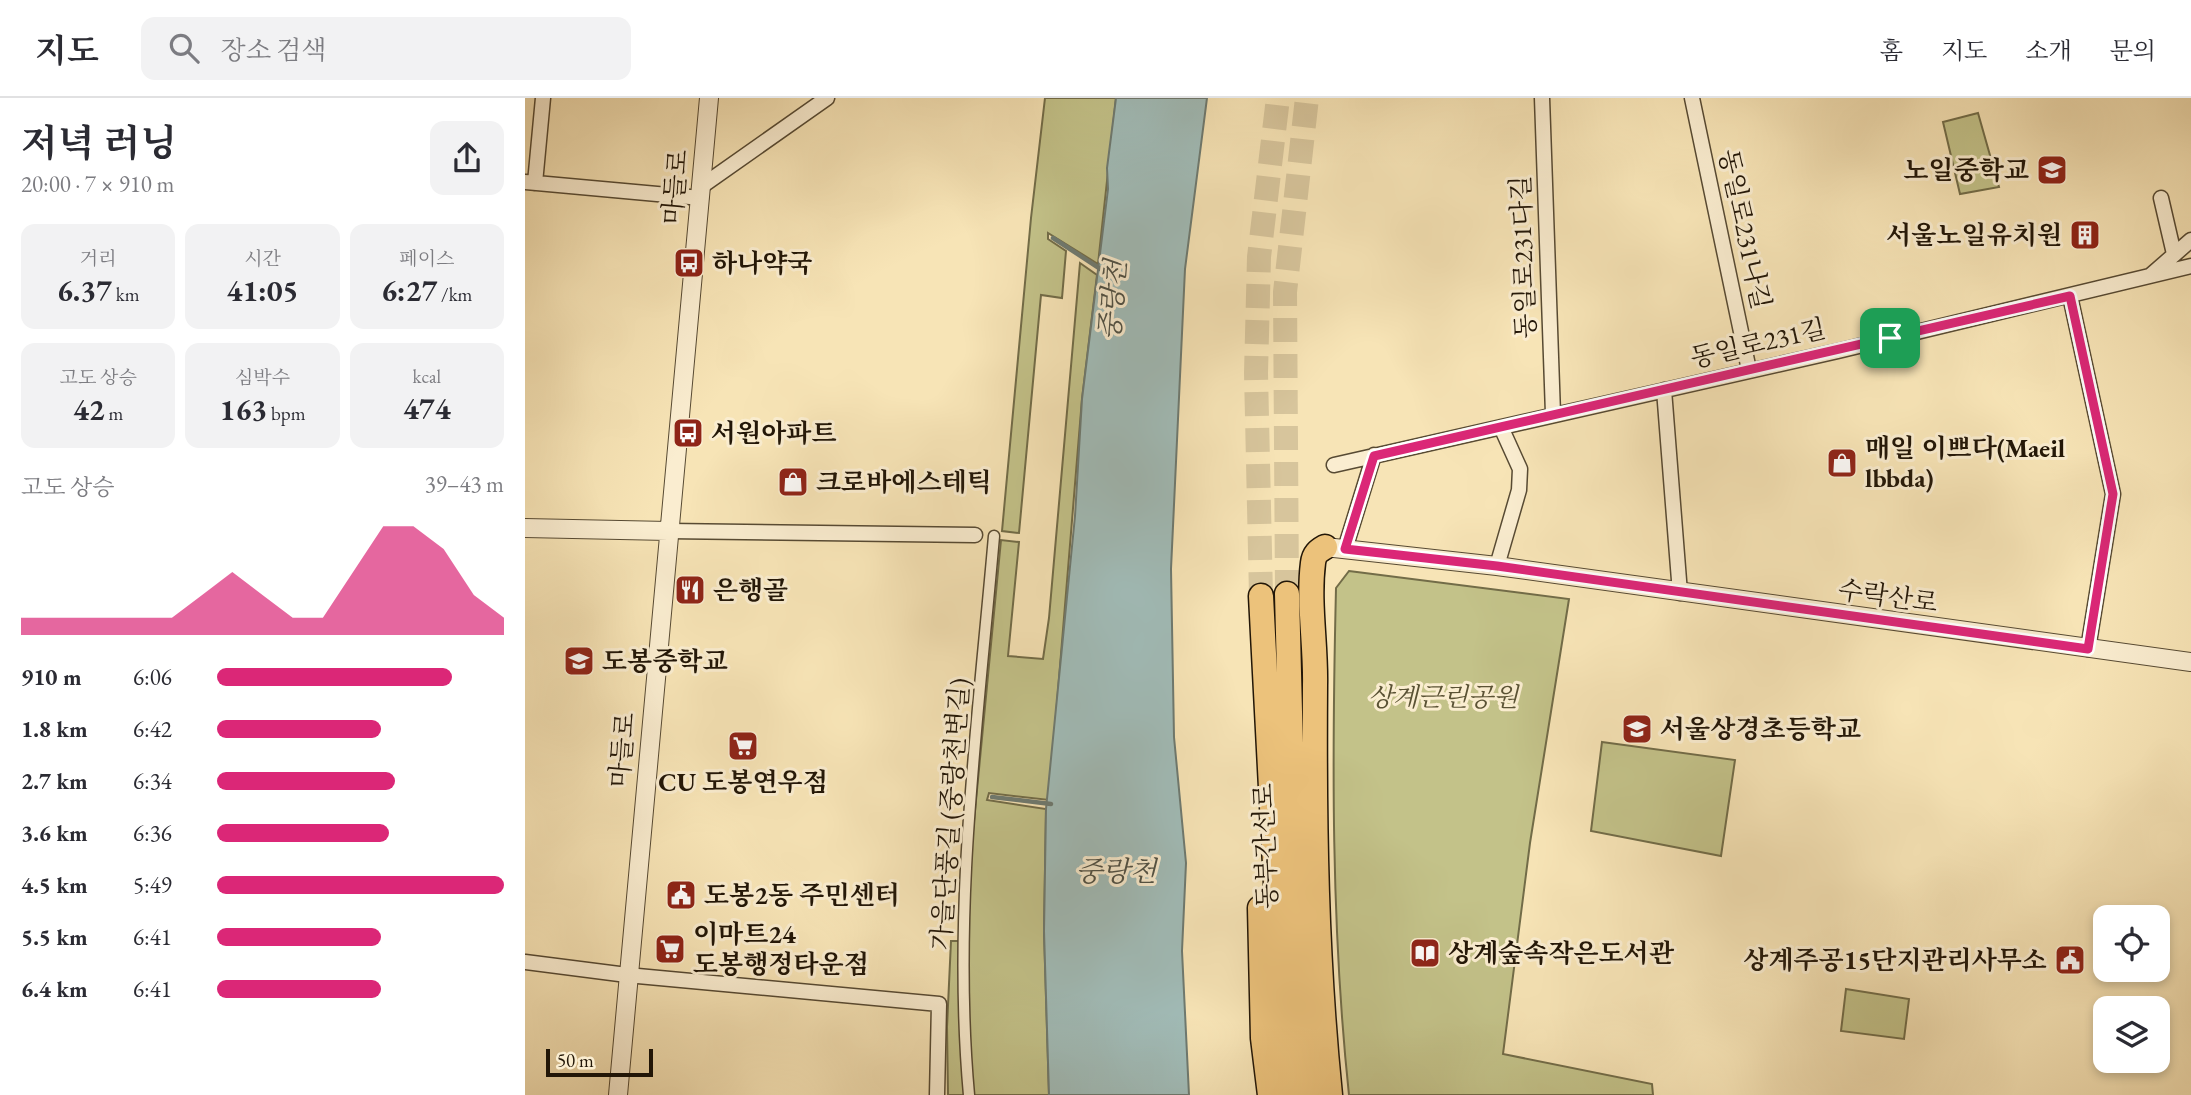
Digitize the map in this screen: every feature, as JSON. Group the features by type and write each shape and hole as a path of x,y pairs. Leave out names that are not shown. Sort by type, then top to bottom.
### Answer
{"highway":[{"path":"1331,1095 1316,923 1316,665 1313,560 1317,551 1335,548"},
{"name":"동부간선로","path":"1287,593 1294,869 1310,1095"},
{"name":"동부간선로","path":"1261,596 1263,677 1287,1095"},
{"path":"1263,677 1257,784 1263,1038 1270,1095"}],"street":[{"path":"543,98 530,183 701,192 827,98"},
{"name":"마들로","path":"618,1095 709,98"},
{"name":"동일로231다길","path":"1542,98 1553,414"},
{"name":"동일로231나길","path":"1692,98 1749,370"},
{"path":"2161,198 2174,254"},
{"path":"2150,276 2191,240"},
{"name":"동일로231길","path":"1334,465 2191,266"},
{"path":"2070,296 2113,494 2088,649"},
{"path":"1664,390 1680,593"},
{"path":"1497,566 1519,490 1520,469 1501,427"},
{"path":"1335,548 1374,456"},
{"path":"525,528 975,535"},
{"name":"가을단풍길 (중랑천변길)","path":"969,1095 961,1004 968,830 994,536"},
{"name":"수락산로","path":"1335,548 1497,566 2191,663"},
{"path":"525,962 627,975 939,1004 937,1095"}],"green space":[{"path":"1045,98 1116,98 1098,264 1048,233 1048,239 1066,251 1062,298 1041,295 1019,533 1002,531"},
{"path":"1978,113 1999,187 1960,194 1943,122"},
{"path":"1080,263 1097,275 1082,399 1049,800 989,793 987,800 1046,809 1044,931 1049,1095 948,1095 947,1027 951,941 967,941 972,842 1001,540 1019,542 1008,656 1043,659 1049,618"},
{"name":"상계근린공원","path":"1349,571 1569,599 1530,843 1503,1054 1652,1084 1653,1095 1349,1095 1336,905 1334,715 1336,588"},
{"path":"1602,742 1735,760 1721,856 1591,831"},
{"path":"1846,989 1909,999 1904,1039 1841,1031"}],"water":[{"name":"중랑천","path":"1116,98 1207,98 1185,269 1171,569 1174,737 1186,863 1182,951 1189,1095 1049,1095 1044,931 1046,809 1075,516 1082,399 1108,189 1107,168"}],"waterway":[{"path":"1053,238 1102,270"},
{"path":"992,797 1051,804"}],"tunnel":[{"path":"1261,596 1256,373 1259,257 1278,98"},
{"path":"1287,594 1285,292 1307,98"}],"place":[{"name":"노일중학교","path":"2052,170"},
{"name":"서울노일유치원","path":"2085,235"},
{"name":"하나약국","path":"689,263"},
{"name":"서원아파트","path":"688,433"},
{"name":"매일 이쁘다(Maeil lbbda)","path":"1842,463"},
{"name":"크로바에스테틱","path":"793,482"},
{"name":"은행골","path":"690,590"},
{"name":"도봉중학교","path":"579,661"},
{"name":"서울상경초등학교","path":"1637,729"},
{"name":"CU 도봉연우점","path":"743,746"},
{"name":"도봉2동 주민센터","path":"681,895"},
{"name":"이마트24 도봉행정타운점","path":"670,949"},
{"name":"상계숲속작은도서관","path":"1425,953"},
{"name":"상계주공15단지관리사무소","path":"2070,960"}],"route":[{"path":"2070,296 2113,494 2088,649 1497,566 1345,549 1374,456 1890,338 2070,296"}]}
